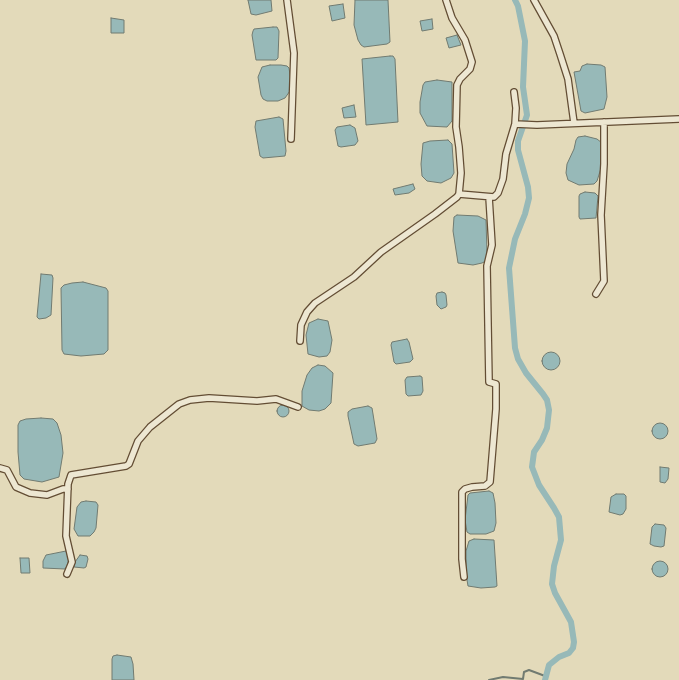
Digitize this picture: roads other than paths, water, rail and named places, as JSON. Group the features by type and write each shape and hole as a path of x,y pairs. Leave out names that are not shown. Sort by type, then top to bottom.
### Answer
{"street":[{"path":"287,0 294,53 291,139"},
{"path":"300,341 301,325 307,312 315,303 354,277 381,252 457,197 461,173 456,127 457,85 470,69 472,62 465,40 458,29 446,0"},
{"path":"534,0 554,36 560,54 568,79 574,123"},
{"path":"458,194 494,197 498,193 503,179 506,154 515,124 514,92"},
{"path":"515,124 545,125 679,119"},
{"path":"596,294 604,281 601,215 604,122"},
{"path":"464,577 462,559 462,492 465,489 485,486 490,482 496,409 496,384 489,382 487,266 492,245 490,197"},
{"path":"67,574 72,557 66,536 68,489 69,480 74,473 126,466 129,464 138,441 150,427 184,402 209,398 257,401 276,399 298,407"},
{"path":"0,468 7,470 16,487 30,493 47,495 68,489"}],"water":[{"path":"248,0 271,0 272,11 256,15 251,14"},
{"path":"355,0 388,0 390,42 364,47 361,45 354,25"},
{"path":"343,4 345,18 332,21 329,6"},
{"path":"111,18 124,20 124,33 111,33"},
{"path":"432,19 433,29 422,31 420,21"},
{"path":"277,27 279,31 278,58 276,60 256,60 252,35 254,29"},
{"path":"457,35 461,45 449,48 446,38"},
{"path":"393,56 395,59 398,122 366,125 362,59"},
{"path":"587,64 605,67 607,97 604,109 585,113 581,111 574,72 580,71 582,66"},
{"path":"281,65 289,68 292,88 285,98 278,101 267,101 261,95 258,77 262,67"},
{"path":"437,80 452,82 452,121 447,127 427,126 420,113 423,85 425,82"},
{"path":"354,105 356,117 344,118 342,108"},
{"path":"279,117 283,119 285,156 263,158 260,156 255,127 256,121"},
{"path":"350,125 355,128 358,141 355,145 338,146 335,130 337,127"},
{"path":"585,136 597,139 602,143 602,165 597,181 594,184 579,185 568,180 566,173 567,164 576,140 578,137"},
{"path":"448,140 452,144 454,173 451,178 441,183 427,181 422,176 423,143"},
{"path":"413,184 415,189 409,193 395,195 393,189"},
{"path":"585,192 595,193 598,196 596,218 580,219 579,217 579,196"},
{"path":"457,215 478,216 486,220 486,261 473,265 458,263 453,231 454,217"},
{"path":"41,274 52,275 53,278 51,315 39,319 37,317"},
{"path":"83,282 106,288 108,291 108,350 104,354 81,356 64,354 62,350 61,288 64,285"},
{"path":"442,292 446,295 447,305 441,309 437,305 436,296 437,293"},
{"path":"318,319 328,321 332,340 330,352 327,356 319,357 308,354 306,335 309,323"},
{"path":"407,339 413,359 410,362 396,364 394,362 392,342"},
{"path":"551,352 557,355 560,361 557,367 551,370 545,367 542,361 545,355"},
{"path":"318,365 325,366 333,373 331,403 325,409 319,411 309,410 302,406 302,391 307,375 312,368"},
{"path":"407,377 422,377 423,391 421,395 408,396 406,394 405,380"},
{"path":"281,405 285,405 289,411 285,417 281,417 277,413 277,409"},
{"path":"368,406 372,408 377,439 375,443 358,446 354,444 348,412 352,409"},
{"path":"41,418 53,419 57,423 61,435 63,453 59,477 42,482 24,479 20,475 18,452 18,425 20,421"},
{"path":"660,423 666,425 668,431 666,437 660,439 654,437 652,431 654,425"},
{"path":"660,467 669,468 668,479 665,483 660,482"},
{"path":"489,491 493,493 495,503 496,523 494,531 486,534 470,534 467,532 465,520 468,495 470,493"},
{"path":"616,494 624,494 626,496 626,509 620,515 609,512 611,497"},
{"path":"81,502 96,502 98,505 96,528 90,536 78,536 74,529 77,507"},
{"path":"655,524 664,525 666,528 664,546 661,547 650,544 652,527"},
{"path":"474,539 494,540 497,586 495,587 481,588 468,586 466,551 469,541"},
{"path":"66,551 69,559 65,569 43,568 43,561 46,555"},
{"path":"80,555 87,556 88,559 84,568 74,567"},
{"path":"20,558 29,558 30,573 21,573"},
{"path":"657,561 663,561 668,566 666,575 657,577 652,572 652,566"},
{"path":"113,656 131,657 134,680 112,680 112,659"}],"waterway":[{"path":"515,0 525,41 523,87 527,115 518,141 518,150 529,198 515,239 509,268 515,348 518,359 526,373 547,400 549,410 547,428 534,452 532,467 539,485 559,517 561,540 554,566 552,584 571,622 574,642 573,648 569,653 559,657 549,665 545,680"},
{"path":"489,680 503,677 523,679 524,672 529,670 545,676"}]}
